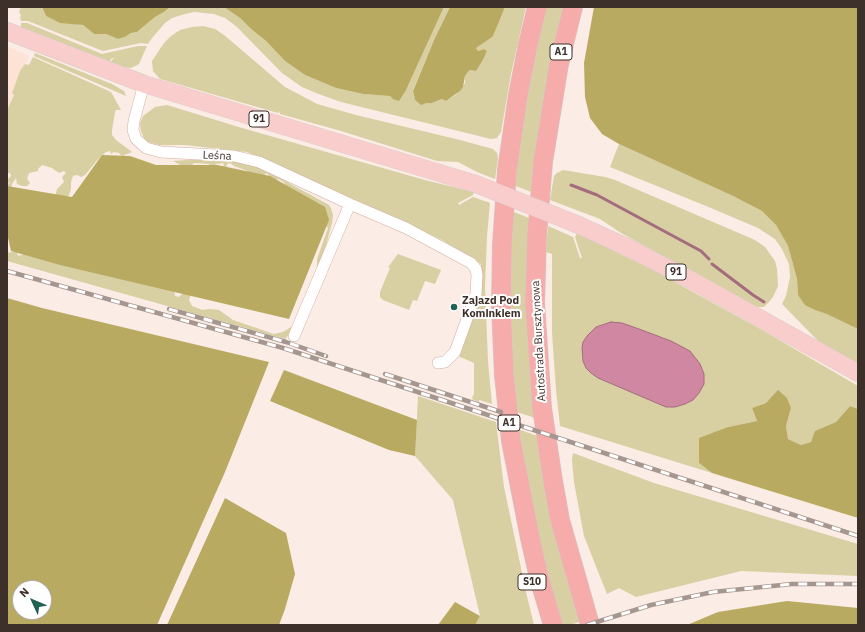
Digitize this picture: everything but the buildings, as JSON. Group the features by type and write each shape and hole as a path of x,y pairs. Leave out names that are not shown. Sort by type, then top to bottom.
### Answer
{"highway":[{"name":"A1","path":"537,7 528,44 511,137 503,214 501,274 502,341 507,404 513,448 539,578 553,625"},
{"name":"Autostrada Bursztynowa","path":"573,7 557,71 543,162 537,235 535,303 536,341 542,408 560,520 590,625"},
{"name":"S10","path":"530,538 531,579 542,625"}],"main road":[{"name":"91","path":"7,30 144,84 476,184 574,223 631,249 691,280 858,373"}],"street":[{"name":"Leśna","path":"144,84 133,125 136,139 142,146 150,150 161,152 234,156 252,160 283,172 350,204 406,228 471,262 476,269 476,294 455,352 445,362 438,363"},
{"path":"294,336 350,204"}],"shaded area":[{"path":"21,7 42,7 46,16 54,20 83,25 94,34 106,34 118,39 137,32 170,7 224,7 240,18 266,41 285,61 305,75 336,88 363,94 390,96 406,90 444,7 450,7 413,90 415,100 424,104 442,99 446,101 457,94 465,83 465,76 468,72 470,70 476,71 483,60 487,51 484,49 478,51 476,48 494,34 505,7 526,7 511,74 501,132 497,138 491,139 341,102 302,87 282,73 237,27 225,18 214,14 194,12 172,18 165,23 148,44 141,43 103,51 28,21 21,21 21,15 19,12"},
{"path":"42,7 170,7 137,32 118,39 106,34 94,34 83,25 60,23 46,16"},
{"path":"224,7 444,7 406,90 399,101 390,96 363,94 336,88 305,75 285,61 266,41 240,18"},
{"path":"450,7 505,7 492,37 476,48 478,51 484,49 487,51 476,71 470,70 465,76 463,87 460,91 446,101 442,99 421,105 415,100 413,91 434,40"},
{"path":"545,7 566,7 534,193 513,185 514,182 517,182 514,181 528,78"},
{"path":"594,7 858,7 858,329 805,305 798,295 797,279 788,246 776,225 762,211 733,196 619,144 602,134 590,118 585,97 584,63"},
{"path":"21,23 27,23 102,54 138,46 147,46 139,64 131,68 123,67 110,62 114,58 112,58 109,62 21,27"},
{"path":"203,26 215,29 224,35 285,87 317,104 493,149 497,153 498,159 495,179 458,162 437,161 341,131 280,114 279,111 278,113 160,79 153,71 152,61 164,43 180,30"},
{"path":"7,46 29,56 7,110"},
{"path":"35,53 112,84 124,91 126,96 34,56"},
{"path":"33,57 111,92 121,110 116,110 115,112 112,135 116,140 132,152 122,156 119,153 114,152 111,154 110,151 106,152 85,175 81,177 77,175 73,176 69,195 63,202 56,200 56,193 57,189 64,182 62,177 66,173 64,171 59,173 52,168 42,165 38,171 29,173 27,179 30,183 27,186 17,184 16,178 10,189 8,189 8,184 10,182 7,183 7,180 11,176 10,173 7,173 7,110 14,95 12,93 20,71 25,64 29,65"},
{"path":"167,105 425,180 474,192 473,195 458,203 459,205 473,197 490,203 485,288 488,362 492,404 479,400 479,402 472,399 474,395 474,363 451,353 481,287 481,264 442,240 247,152 185,145 159,145 148,142 144,138 141,131 140,123 143,116 155,107"},
{"path":"619,144 733,196 762,211 776,225 788,246 797,279 798,295 815,310 827,313 858,329 858,364 823,346 782,304 786,296 790,277 789,264 782,249 775,239 758,228 610,167"},
{"path":"102,155 130,156 156,165 217,165 270,176 325,207 329,220 289,319 60,265 11,251 7,233 7,186 72,197"},
{"path":"201,159 241,162 256,166 329,205 333,215 332,223 317,271 317,259 328,228 287,190 284,182 278,179 273,182 269,181 269,175 266,173 263,177 259,177 230,163 227,164 226,168 221,169 224,165 223,163 216,164 213,168 209,164 195,163 188,167 184,167 173,161"},
{"path":"563,170 615,180 755,240 765,247 775,261 778,286 773,297 764,307 755,307 621,233 600,219 550,200 554,176"},
{"path":"511,211 532,219 538,419 514,411 510,345 514,344 510,344 508,308 512,308 508,307 508,275 513,274 508,274"},
{"path":"548,226 573,237 580,258 582,258 575,237 577,233 655,271 764,331 858,386 858,409 850,406 836,422 816,431 811,442 801,445 788,439 786,426 791,408 778,391 766,403 752,408 757,421 728,427 699,463 712,473 560,426 552,332 552,254 546,252"},
{"path":"17,251 18,256 27,253 174,288 175,296 179,297 187,289 192,291 189,300 192,306 202,310 219,310 233,320 274,334 283,332 291,327 294,329 285,339 7,261 7,253"},
{"path":"398,254 441,270 435,284 425,281 417,301 413,300 409,310 383,300 380,297 380,292 390,268 388,267"},
{"path":"7,298 42,308 269,362 225,472 157,625 7,625"},
{"path":"611,322 622,323 639,329 671,341 690,351 700,364 704,374 704,384 693,400 675,407 666,407 598,378 591,373 586,368 583,361 583,342 596,327"},
{"path":"284,370 417,420 415,456 389,450 270,401"},
{"path":"778,390 787,398 791,408 786,426 788,439 801,445 811,442 815,431 836,422 850,406 858,409 858,518 712,473 699,463 699,438 728,427 757,421 752,408 766,403"},
{"path":"418,396 496,422 504,487 534,625 475,625 480,616 453,500 415,456"},
{"path":"515,428 540,437 582,621 570,625 561,625 548,585"},
{"path":"573,453 654,483 858,544 858,576 741,571 636,597 619,588 607,594 584,536 574,482 572,460"},
{"path":"225,498 286,533 295,574 279,625 167,625"},
{"path":"787,601 858,608 858,625 687,625 718,612"},
{"path":"455,602 480,616 475,625 438,625"}],"waterway":[{"path":"571,185 597,195 701,251 709,259"},
{"path":"712,264 764,302"}],"railway":[{"path":"7,271 283,348 858,536"},
{"path":"169,309 286,342 326,356"},
{"path":"385,374 501,412"},
{"path":"587,625 651,605 713,592 792,584 858,584"}],"place":[{"name":"Zajazd Pod Kominkiem","path":"454,307"}]}
